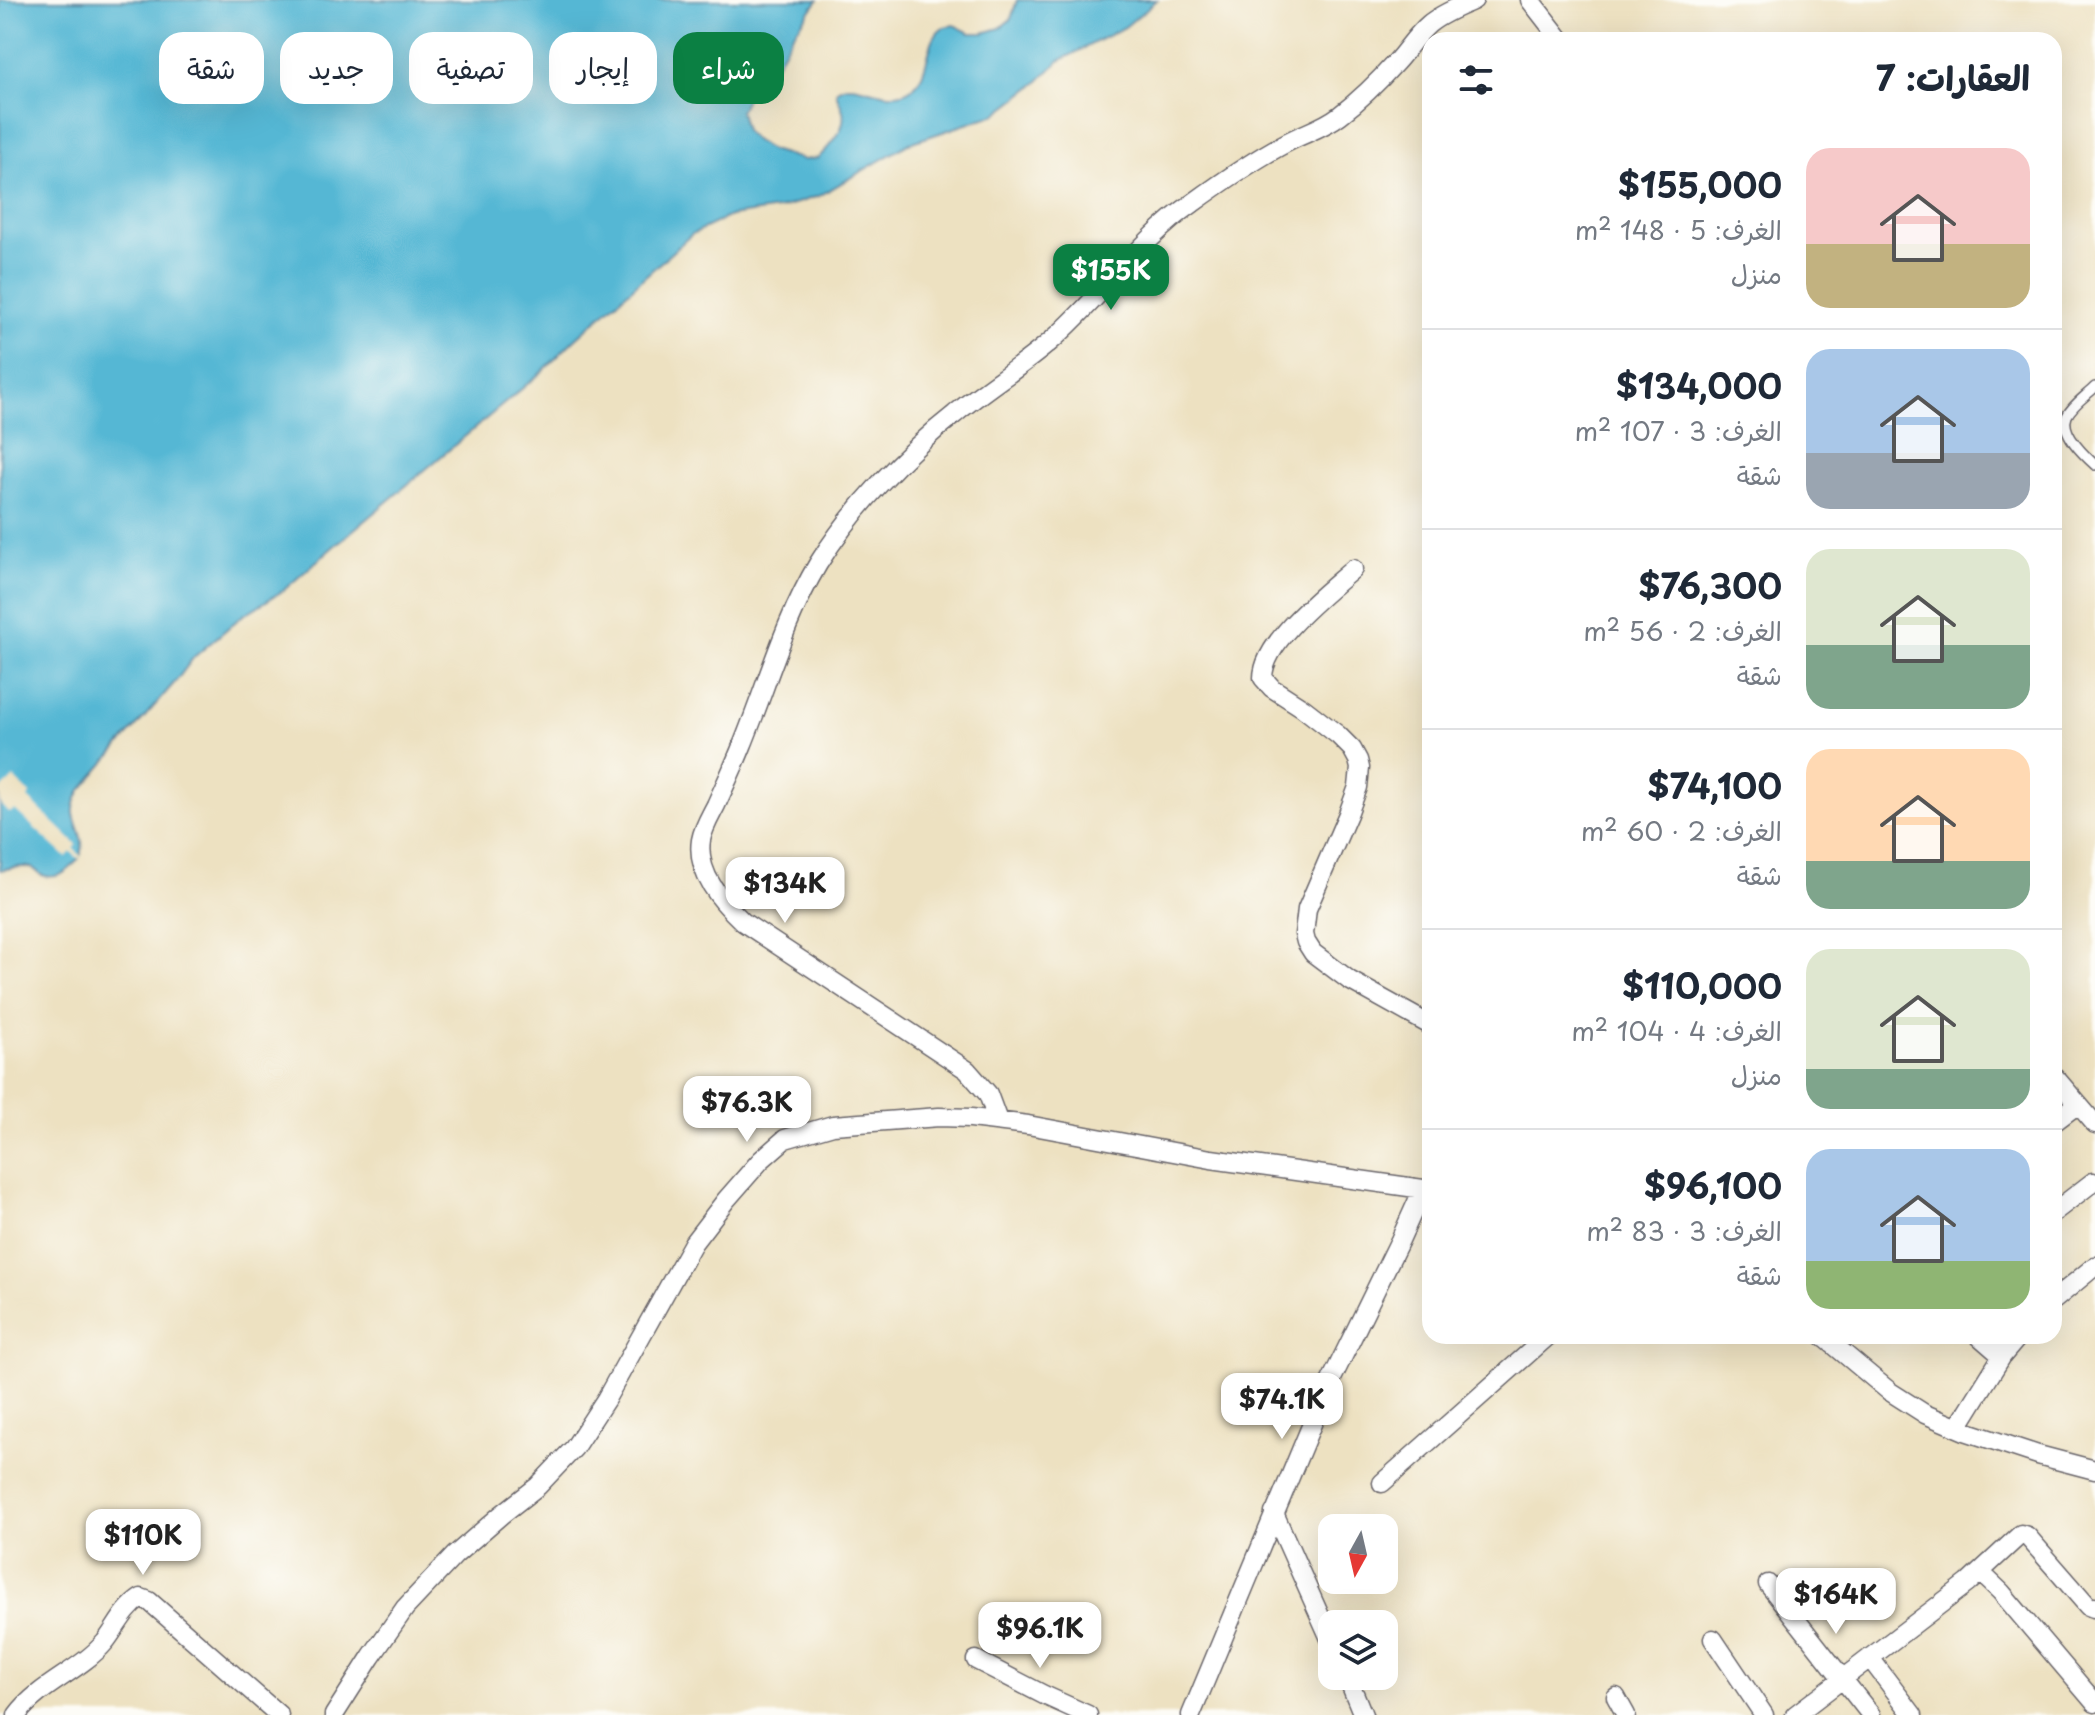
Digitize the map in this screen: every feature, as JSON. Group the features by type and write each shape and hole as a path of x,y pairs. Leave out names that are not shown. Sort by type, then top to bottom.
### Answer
{"street":[{"path":"998,1121 988,1094 967,1070 751,927 728,907 707,878 702,864 701,838 733,769 792,614 819,563 855,512 954,414 1050,342 1151,239 1191,204 1287,142 1310,134 1337,117 1398,61 1428,24 1474,0"},
{"path":"1530,0 1555,32"},
{"path":"1353,569 1294,622 1269,656 1263,678 1272,688 1338,735 1352,749 1360,768 1358,787 1348,814 1307,909 1304,934 1313,953 1328,966 1422,1021"},
{"path":"2062,1085 2095,1124"},
{"path":"2062,1116 2078,1104"},
{"path":"340,1713 371,1657 405,1608 455,1555 538,1486 574,1448 606,1399 693,1243 761,1160 785,1139 833,1125 939,1117 998,1121 1211,1159 1422,1189"},
{"path":"2062,1206 2093,1182"},
{"path":"1191,1715 1324,1395 1422,1198"},
{"path":"2062,1293 2095,1266"},
{"path":"1382,1483 1539,1344"},
{"path":"1847,1344 1889,1391 1925,1414 2038,1455 2094,1466"},
{"path":"1988,1344 2002,1356"},
{"path":"1958,1427 2012,1344"},
{"path":"1274,1513 1318,1612"},
{"path":"1795,1715 1980,1572 2016,1537 2024,1534 2088,1606 2095,1607"},
{"path":"1980,1572 2001,1592 2095,1703"},
{"path":"1768,1584 1871,1715"},
{"path":"17,1715 39,1693 84,1662 106,1641 133,1603 141,1598 149,1601 279,1715"},
{"path":"1713,1639 1764,1715"},
{"path":"1870,1658 1913,1715"},
{"path":"976,1660 1088,1715"},
{"path":"1353,1690 1363,1715"},
{"path":"1616,1697 1626,1715"}],"lane":[{"path":"2095,387 2068,414 2066,425 2073,442 2095,465"}],"water":[{"path":"0,0 818,0 784,50 784,32 673,32 673,104 743,104 740,111 745,131 755,141 771,150 804,160 818,158 840,131 844,118 836,91 851,86 892,94 912,88 922,74 933,40 942,28 954,25 970,33 983,33 1000,28 1011,19 1017,0 1157,0 1125,27 1059,61 1037,83 996,114 910,143 819,196 778,209 730,216 692,234 543,371 284,590 242,616 194,657 81,790 74,811 82,850 69,869 52,876 28,867 0,870"}],"pier":[{"path":"14,778 30,794 28,798 77,845 74,849 81,856 79,859 71,852 66,857 15,810 9,813 0,803 0,790"}]}
